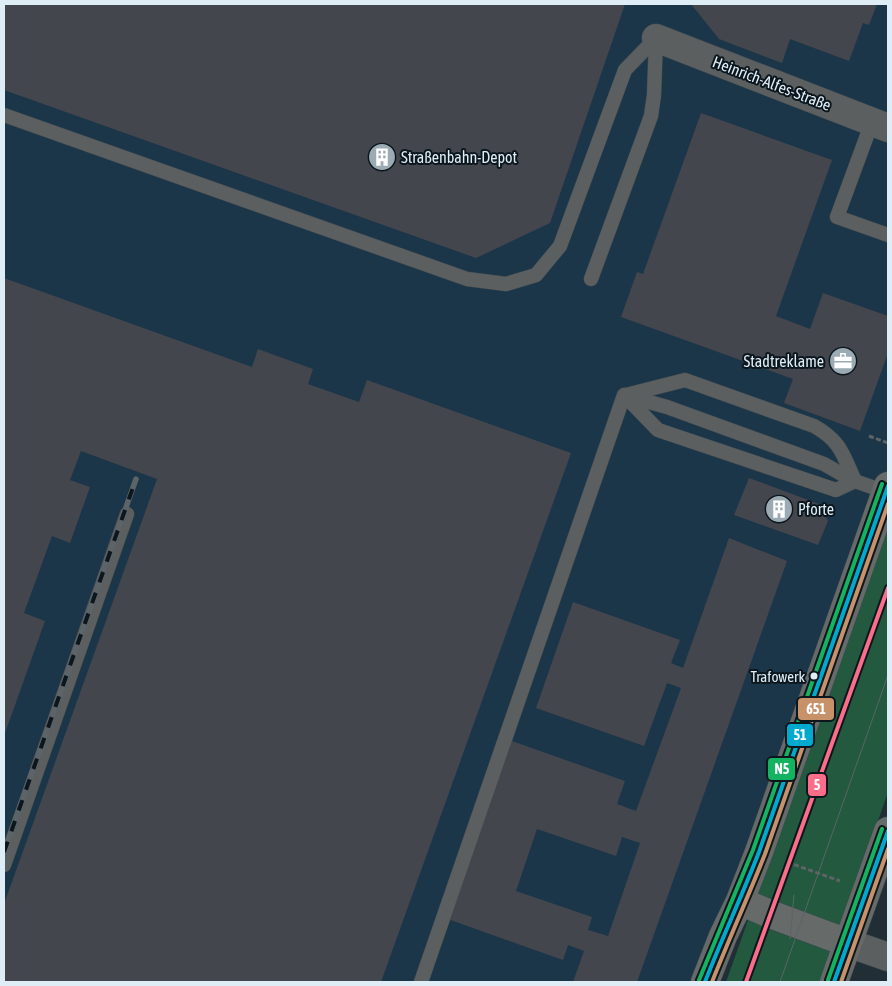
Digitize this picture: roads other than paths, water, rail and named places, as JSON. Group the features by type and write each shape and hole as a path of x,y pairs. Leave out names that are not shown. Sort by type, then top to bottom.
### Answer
{"main road":[{"path":"705,982 722,936 740,901 759,852 888,490"},
{"path":"834,982 888,831"},
{"path":"740,901 848,943"}],"street":[{"name":"Heinrich-Alfes-Straße","path":"656,38 880,125"},
{"path":"848,943 888,957"}],"lane":[{"path":"4,115 467,279 506,284 536,275 560,246 624,70 656,38"},
{"path":"591,279 651,116 654,95 656,38"},
{"path":"880,125 837,217 888,235"},
{"path":"624,396 685,380 814,426 827,433 839,445 855,481"},
{"path":"624,396 658,430 836,490 855,481"},
{"path":"624,396 667,407 824,464 855,481 888,490"},
{"path":"421,982 624,396"},
{"path":"4,865 127,514"}],"tram line":[{"path":"780,982 888,675"},
{"path":"790,939 794,895"}],"railway":[{"path":"4,852 136,479"}],"place":[{"name":"Straßenbahn-Depot","path":"382,157"},
{"name":"Stadtreklame","path":"843,361"},
{"name":"Pforte","path":"779,509"},
{"name":"Trafowerk","path":"814,676"}]}
